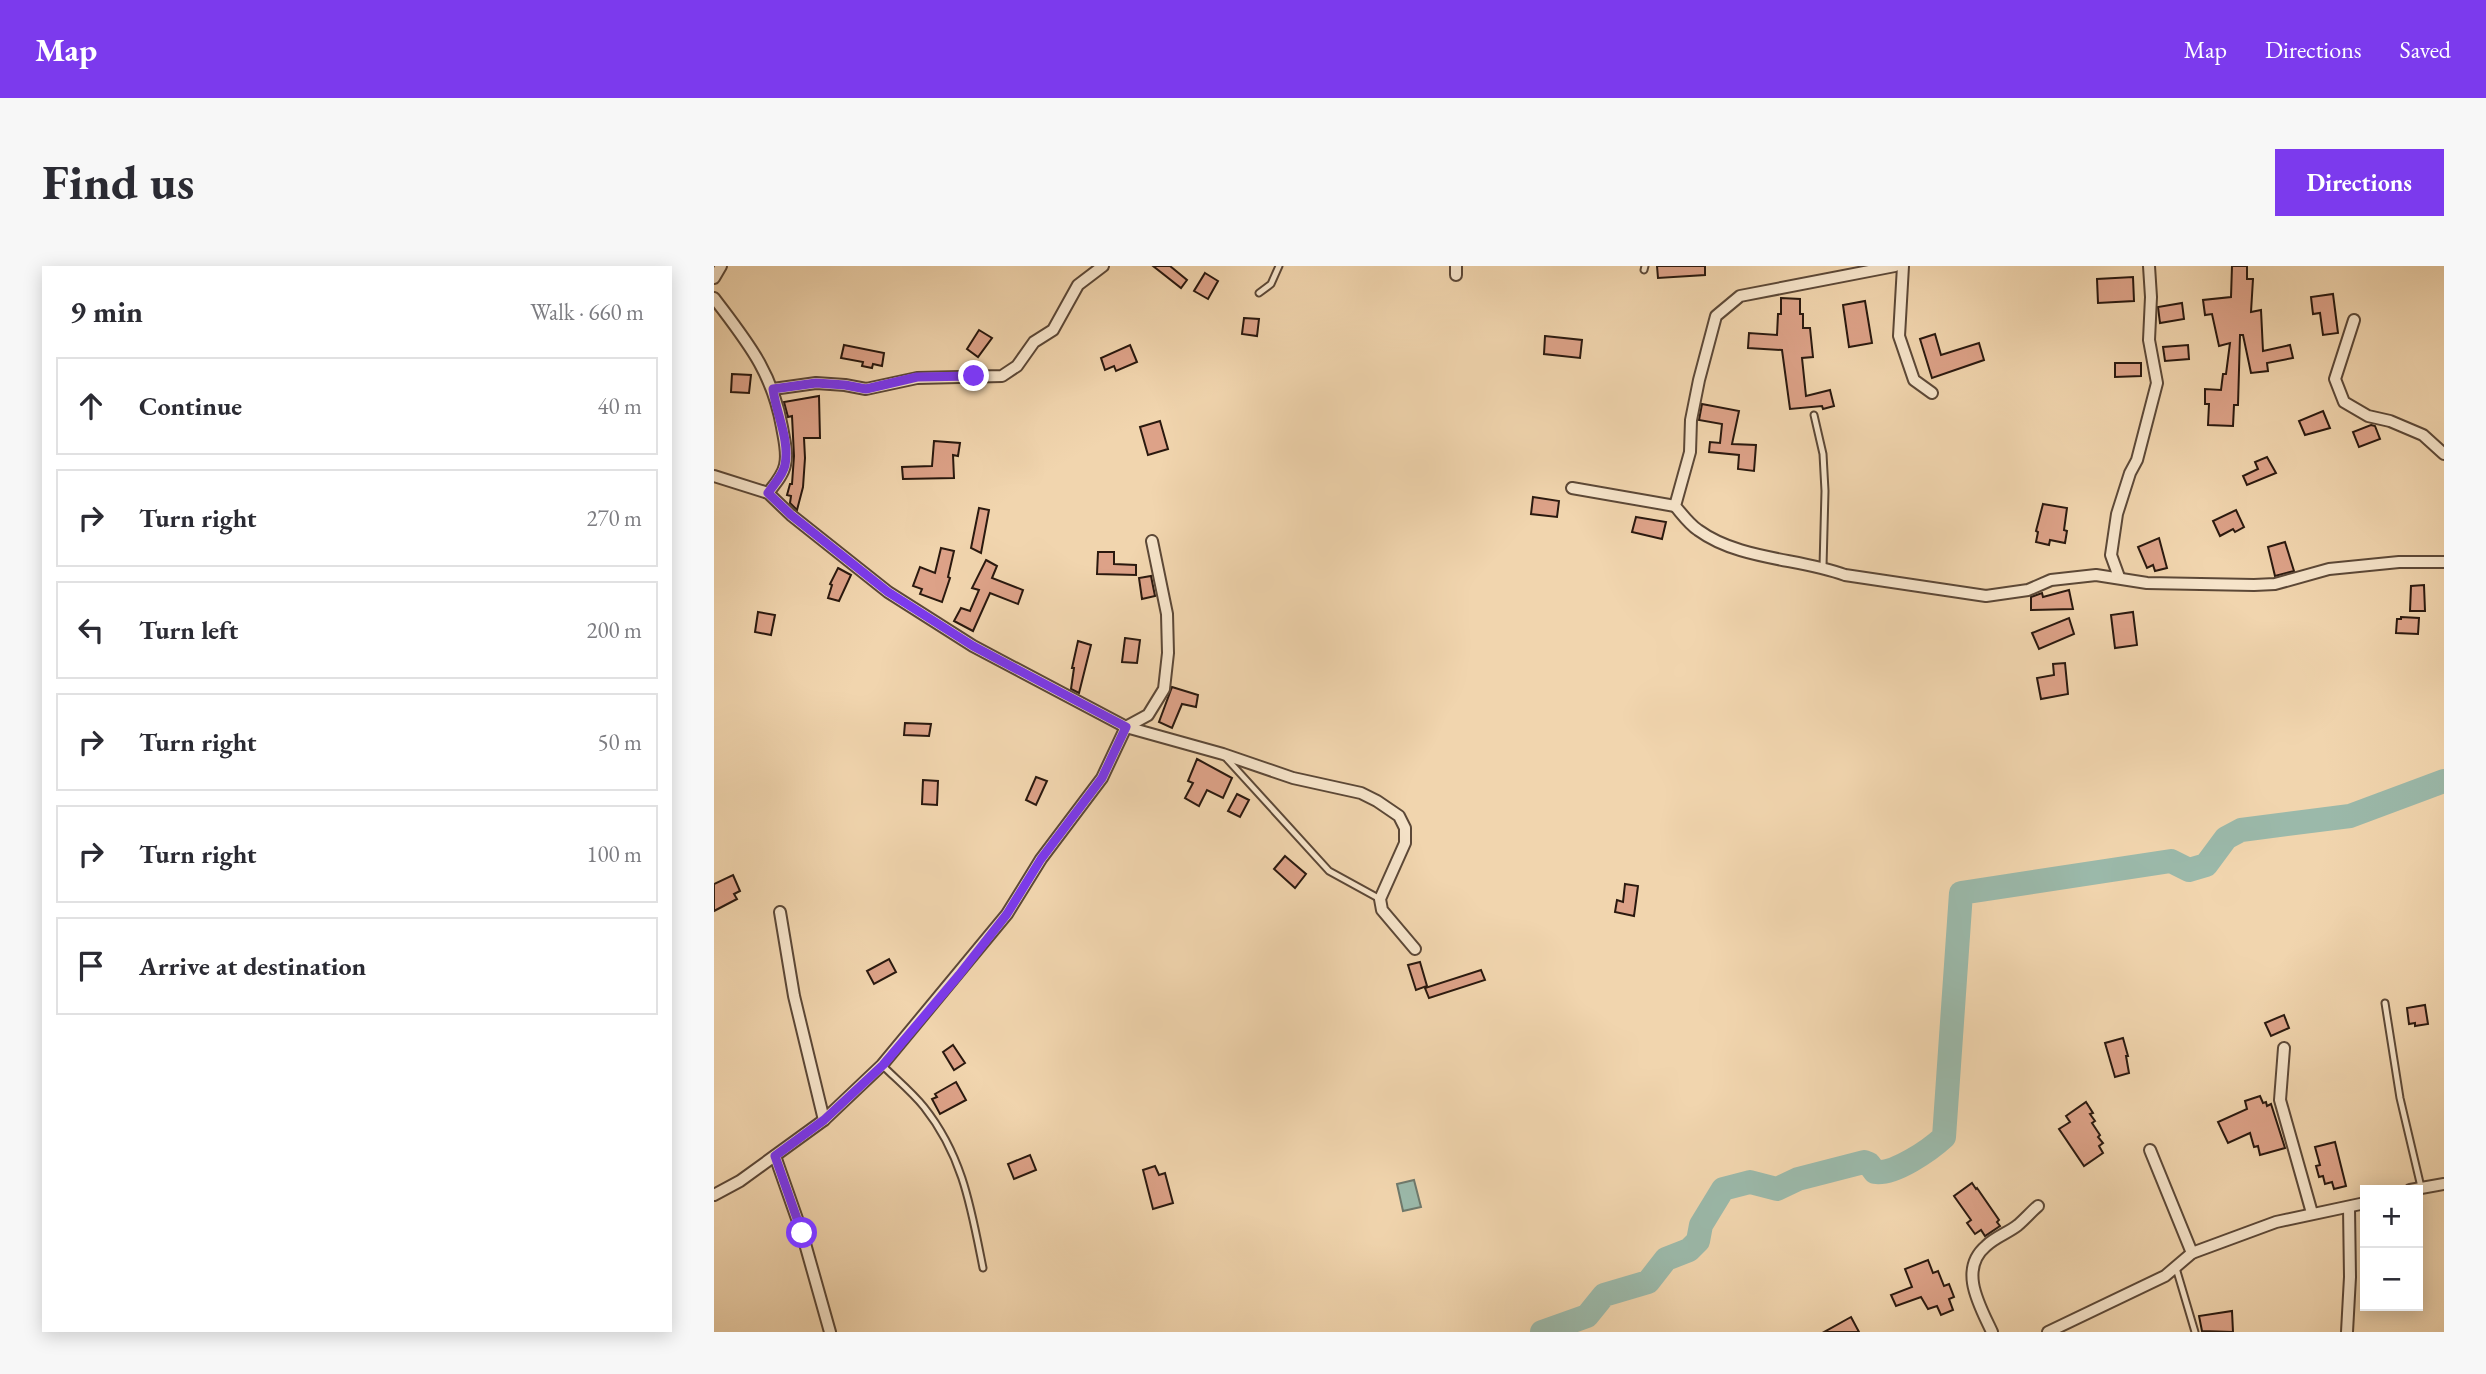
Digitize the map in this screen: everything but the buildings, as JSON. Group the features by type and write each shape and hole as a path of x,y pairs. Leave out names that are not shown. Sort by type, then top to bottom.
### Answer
{"street":[{"path":"714,278 721,266"},
{"path":"773,389 816,383 866,389 917,377 1002,376 1017,366 1034,342 1053,330 1078,285 1103,266"},
{"path":"1675,506 1690,452 1691,420 1716,316 1740,296 1895,266"},
{"path":"1903,266 1899,335 1914,380 1932,393"},
{"path":"2119,577 2111,555 2117,514 2137,460 2157,383 2156,366 2149,340 2149,266"},
{"path":"714,298 756,354 773,389 785,441 786,464 768,493"},
{"path":"2354,320 2335,379 2344,402 2368,416 2390,421 2423,435 2444,454"},
{"path":"714,476 768,493 791,515 888,592 973,646 1126,727 1223,754 1293,778 1361,793 1399,816 1405,828 1405,843 1380,899 1382,910 1415,949"},
{"path":"1572,488 1675,506 1694,528 1720,542 1773,558 1823,567 1874,581 1986,596 2028,590 2051,580 2096,575 2157,583 2264,585 2329,569 2399,562 2444,562"},
{"path":"714,1195 740,1181 824,1120 883,1065 1007,914 1041,859 1102,778 1126,727 1148,715 1164,689 1168,653 1167,614 1152,541"},
{"path":"780,912 794,996 824,1120"},
{"path":"2284,1048 2280,1100 2312,1213"},
{"path":"2150,1150 2192,1253"},
{"path":"775,1156 802,1233 830,1332"},
{"path":"2423,1188 2444,1184"},
{"path":"2048,1332 2165,1276 2192,1253 2276,1222 2360,1204"},
{"path":"1992,1332 1975,1293 1971,1279 1972,1268 1980,1251 2038,1206"},
{"path":"2347,1332 2350,1277 2349,1207"}],"lane":[{"path":"1259,293 1272,284 1279,266"},
{"path":"1814,415 1823,454 1823,567"},
{"path":"1223,754 1329,871 1380,899"},
{"path":"2385,1003 2415,1185"},
{"path":"883,1065 924,1107 950,1146 968,1190 983,1268"},
{"path":"2176,1268 2195,1332"}],"shaded area":[{"path":"1414,1180 1421,1207 1403,1211 1397,1184"}],"waterway":[{"path":"1542,1332 1587,1316 1604,1295 1648,1282 1666,1259 1689,1250 1698,1241 1701,1225 1723,1189 1750,1182 1777,1189 1798,1179 1864,1162 1875,1172 1892,1170 1944,1137 1961,893 2171,861 2189,870 2206,865 2226,838 2241,830 2350,816 2444,781"}],"route":[{"path":"802,1233 775,1156 824,1120 883,1065 959,975 1007,914 1041,859 1102,778 1126,727 973,646 888,592 791,515 768,493 786,464 785,441 773,389 816,383 866,389 917,377 974,376"}]}
